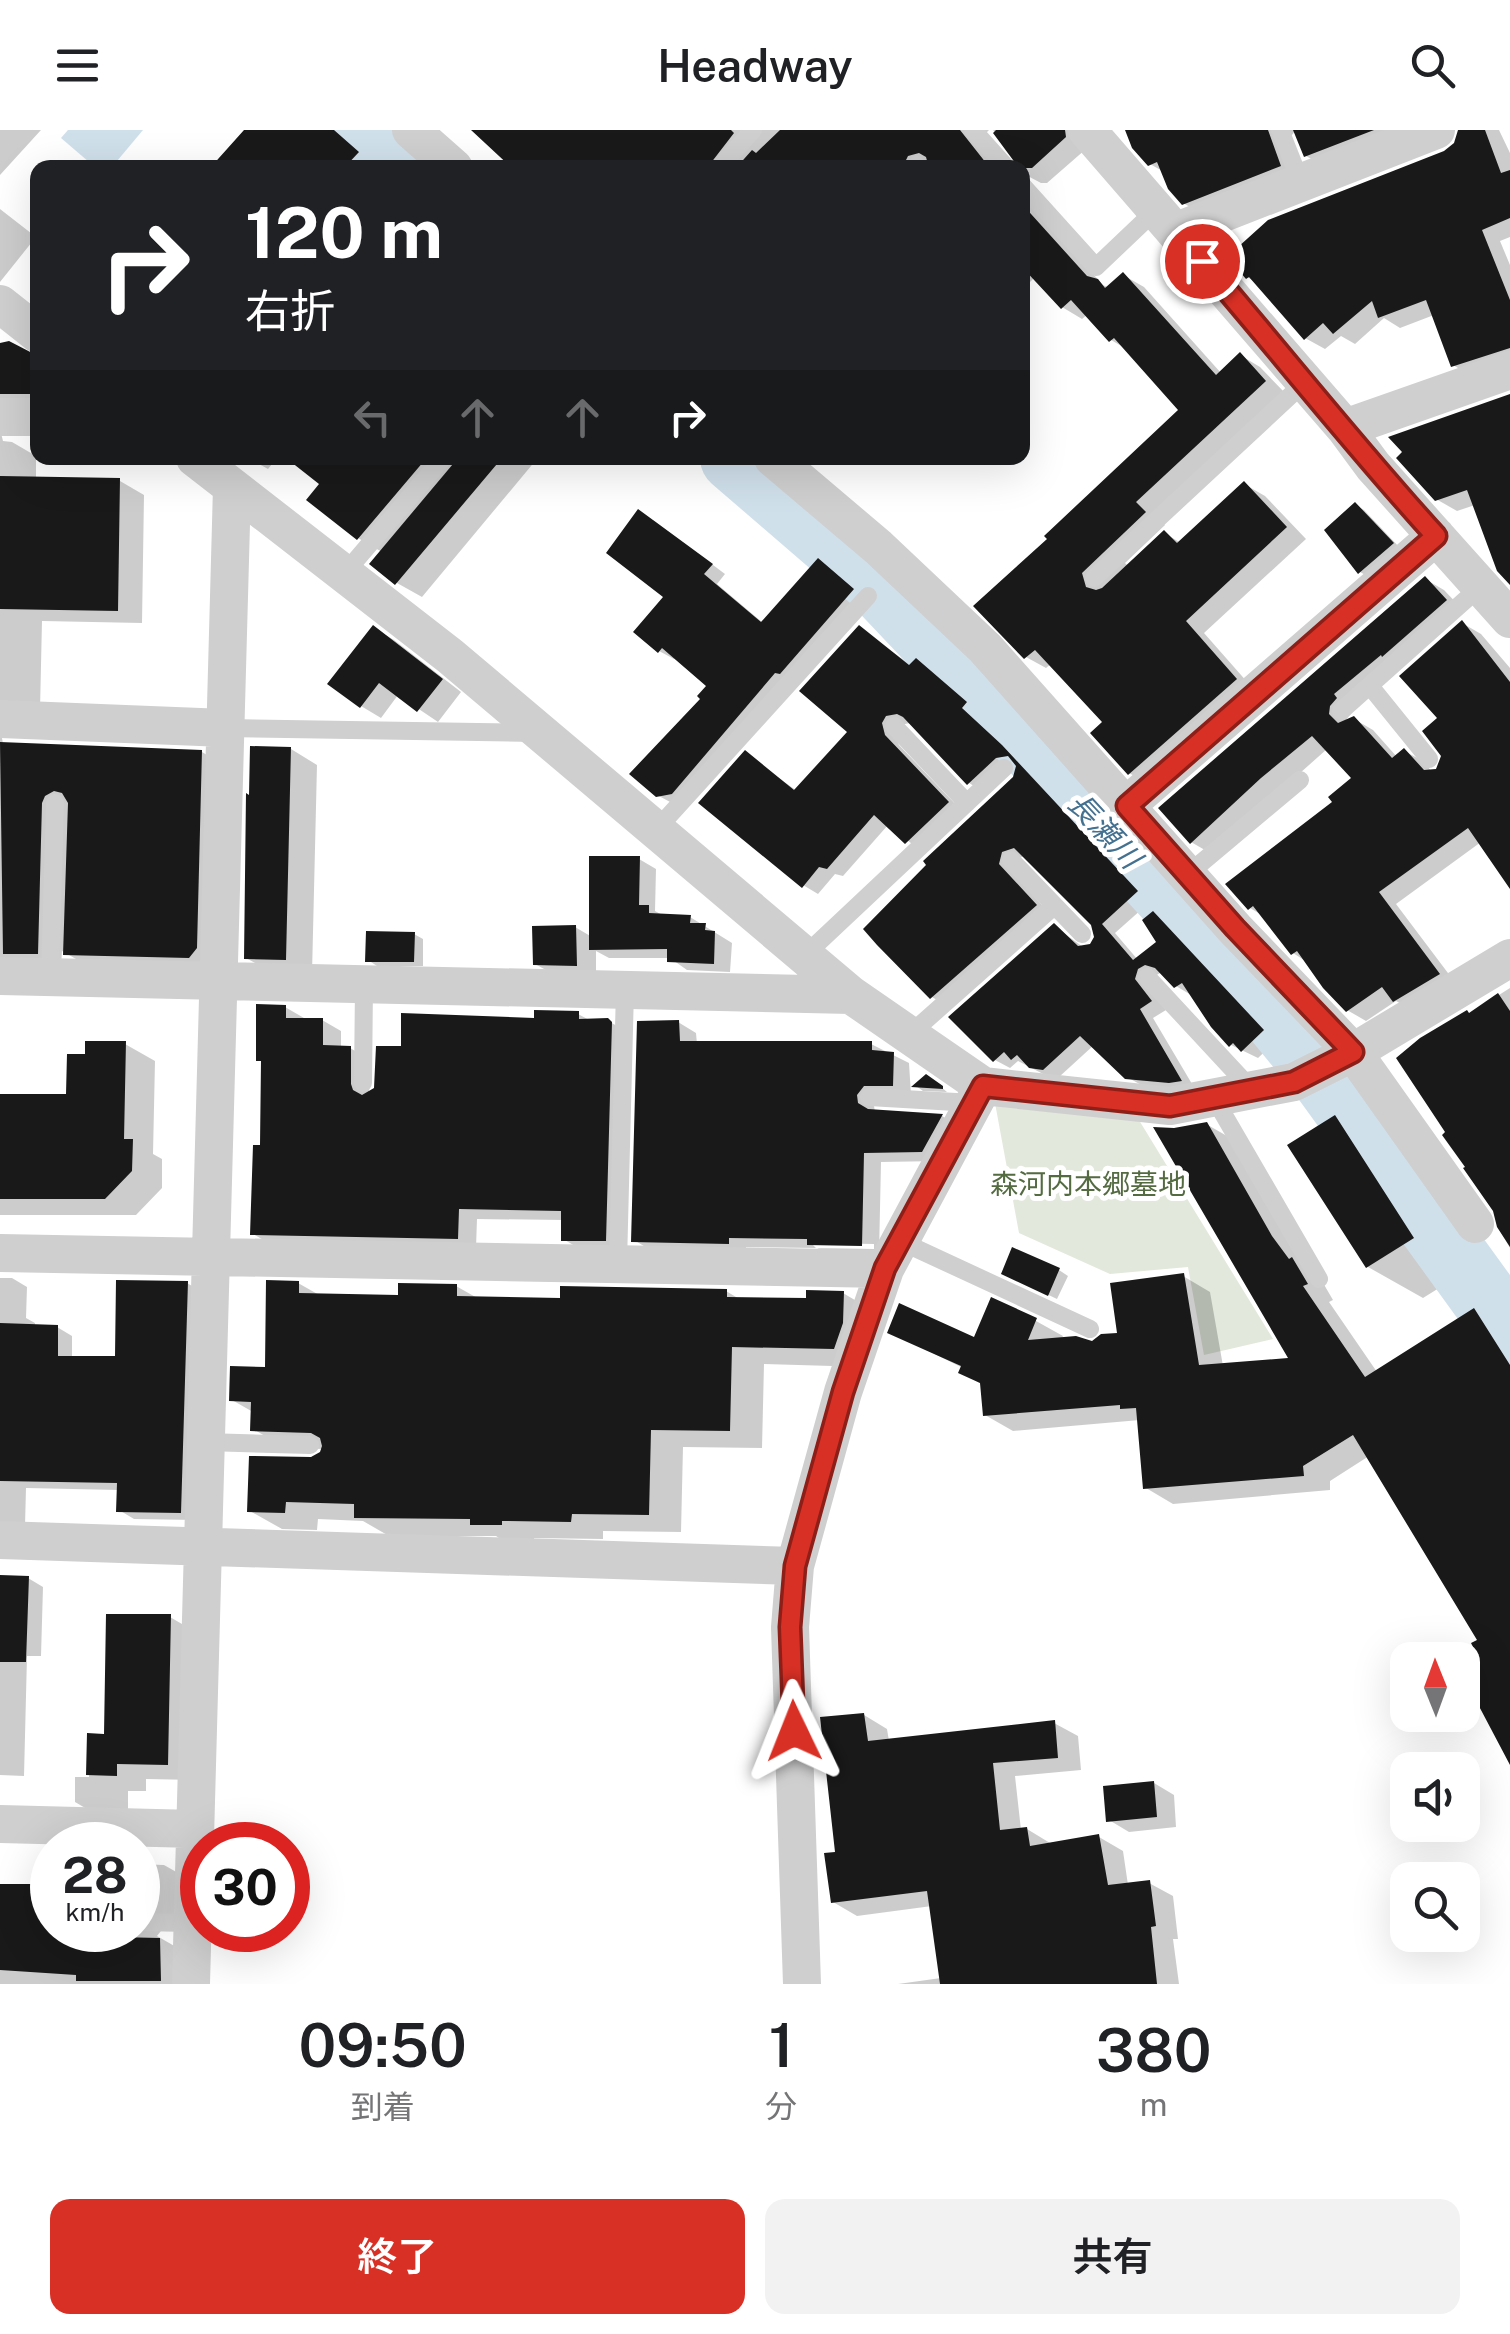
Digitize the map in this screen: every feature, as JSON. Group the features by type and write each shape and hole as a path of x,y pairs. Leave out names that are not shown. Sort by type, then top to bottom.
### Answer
{"street":[{"path":"411,130 445,160"},
{"path":"1087,130 1306,382 1373,466 1510,619"},
{"path":"1167,220 1301,182 1436,130"},
{"path":"0,304 30,328"},
{"path":"1345,428 1510,370"},
{"path":"0,417 30,417"},
{"path":"204,465 542,733 850,995 909,1035 978,1094 1170,1106 1294,1082 1506,968"},
{"path":"781,465 878,546 985,648 1351,1053 1475,1224"},
{"path":"195,1822 232,486"},
{"path":"1127,806 1436,536"},
{"path":"0,719 225,728"},
{"path":"0,976 850,995"},
{"path":"802,1984 790,1627 795,1566 843,1392 893,1255 978,1094"},
{"path":"0,1252 618,1263 893,1255"},
{"path":"0,1540 795,1566"},
{"path":"0,1824 180,1828"},
{"path":"191,1984 192,1952"}],"lane":[{"path":"726,160 753,130"},
{"path":"973,130 1000,160"},
{"path":"1280,130 1301,182"},
{"path":"1030,194 1096,267 1167,220"},
{"path":"1094,578 1306,382"},
{"path":"344,574 436,465"},
{"path":"1342,712 1481,586"},
{"path":"656,830 868,596"},
{"path":"1370,686 1429,758"},
{"path":"894,726 967,803"},
{"path":"225,728 542,733"},
{"path":"804,956 1004,768"},
{"path":"1188,874 1300,780"},
{"path":"50,977 54,803"},
{"path":"1012,860 1082,934"},
{"path":"909,1035 1054,907"},
{"path":"1147,977 1252,1090"},
{"path":"364,985 364,1083"},
{"path":"618,1263 625,990"},
{"path":"869,1097 978,1094"},
{"path":"1214,1098 1319,1279"},
{"path":"893,1255 1090,1330"},
{"path":"206,1442 310,1445"}],"green space":[{"name":"森河内本郷墓地","path":"995,1103 1134,1112 1273,1339 1204,1355 1188,1267 1110,1274 1019,1233"}],"shaded area":[{"path":"68,130 143,130 118,160 87,160 61,138"}],"building":[{"path":"244,130 334,130 359,152 352,160 217,160"},
{"path":"471,130 734,133 713,160 503,160"},
{"path":"780,130 960,130 984,160 927,160 919,153 906,160 743,160 752,150 756,153"},
{"path":"1065,130 1066,137 1030,168 1030,160 1013,160 993,133"},
{"path":"1125,130 1268,130 1281,166 1182,205 1168,189 1157,162 1148,166 1132,148"},
{"path":"1293,130 1374,130 1304,157"},
{"path":"1458,130 1485,130 1501,173 1510,170 1510,218 1482,230 1510,300 1510,348 1451,367 1426,300 1378,318 1372,301 1333,334 1323,323 1304,340 1227,257 1268,220 1444,151 1454,143"},
{"path":"1030,213 1087,276 1098,279 1105,288 1123,272 1216,375 1240,352 1266,381 1136,502 1146,512 1082,573 1086,587 1102,588 1164,530 1177,543 1244,481 1287,527 1186,621 1237,679 1128,775 1090,733 1102,722 1035,650 1024,659 973,606 1178,410 1114,338 1109,342 1071,300 1061,309 1030,276"},
{"path":"9,341 30,352 30,394 0,394 0,343"},
{"path":"1510,394 1510,585 1497,571 1467,490 1435,501 1396,458 1402,452 1388,437"},
{"path":"295,465 421,465 357,540 306,500 319,484"},
{"path":"452,465 496,465 395,585 369,564"},
{"path":"0,476 120,478 118,611 0,609"},
{"path":"1355,502 1394,543 1358,574 1324,530"},
{"path":"638,509 713,564 704,574 761,622 818,558 854,589 780,674 775,673 672,794 656,797 629,774 700,699 697,696 706,686 662,648 658,653 633,632 663,597 606,553"},
{"path":"1425,576 1447,600 1334,694 1337,698 1329,714 1338,723 1354,716 1392,758 1404,748 1424,770 1436,769 1441,756 1422,731 1437,718 1399,676 1462,620 1510,682 1510,889 1468,828 1379,892 1440,974 1393,1002 1382,987 1346,1012 1297,951 1291,955 1253,906 1248,910 1225,884 1332,802 1328,797 1351,778 1312,736 1190,844 1158,808"},
{"path":"373,625 443,679 417,712 379,683 360,708 327,684"},
{"path":"859,625 909,665 916,658 967,702 962,708 1002,745 1138,891 1102,924 1133,960 1156,942 1142,920 1153,911 1264,1030 1241,1052 1233,1043 1229,1047 1211,1027 1182,983 1174,988 1155,968 1145,965 1138,969 1135,979 1152,1001 1140,1009 1182,1081 1125,1079 1080,1036 1043,1070 1029,1068 1017,1055 1011,1060 1004,1052 993,1062 948,1017 1054,923 1078,946 1090,944 1094,937 1091,925 1014,848 1002,852 999,864 1037,905 930,999 863,929 926,865 923,861 1013,777 1016,766 1008,756 996,758 967,785 903,717 886,716 882,723 885,735 949,802 905,844 874,815 827,869 819,867 802,888 698,803 745,750 794,790 847,732 799,691"},
{"path":"0,742 202,750 197,948 189,958 63,955 68,803 62,793 54,791 42,803 38,954 3,954"},
{"path":"250,746 291,747 286,960 244,959"},
{"path":"589,856 640,856 639,905 649,905 649,913 691,915 690,923 706,923 705,930 715,931 714,964 667,962 667,949 589,950"},
{"path":"576,925 577,966 533,965 532,926"},
{"path":"366,931 415,932 414,962 365,962"},
{"path":"1498,993 1510,1011 1510,1247 1497,1227 1493,1211 1396,1058 1420,1038"},
{"path":"256,1004 286,1005 286,1018 323,1018 323,1045 351,1046 351,1084 362,1095 374,1088 376,1046 401,1046 401,1013 534,1018 534,1010 579,1011 579,1019 608,1018 612,1022 606,1241 561,1241 561,1211 459,1209 458,1239 250,1235 253,1145 260,1145 261,1061 256,1061"},
{"path":"679,1020 680,1041 872,1041 872,1050 894,1052 893,1086 864,1086 857,1095 858,1103 868,1109 943,1114 922,1152 864,1153 862,1246 807,1245 807,1239 729,1238 729,1244 631,1242 637,1021"},
{"path":"85,1041 126,1041 124,1139 133,1139 132,1171 105,1199 0,1199 0,1094 66,1094 67,1054 85,1054"},
{"path":"926,1074 943,1086 943,1089 911,1087"},
{"path":"1335,1115 1414,1238 1366,1268 1287,1145"},
{"path":"1207,1122 1272,1236 1289,1259 1292,1257 1308,1284 1303,1286 1365,1377 1474,1308 1510,1365 1510,1765 1480,1708 1480,1642 1473,1642 1477,1640 1353,1435 1303,1466 1304,1476 1143,1489 1136,1408 1120,1409 1120,1405 983,1416 980,1383 958,1373 961,1366 887,1333 899,1303 974,1337 991,1297 1037,1318 1028,1340 1076,1336 1092,1341 1101,1334 1117,1333 1110,1283 1184,1273 1199,1365 1288,1358 1153,1127"},
{"path":"1012,1247 1060,1268 1048,1296 1001,1274"},
{"path":"116,1280 188,1281 181,1513 116,1512 117,1483 0,1481 0,1323 58,1325 58,1356 115,1356"},
{"path":"266,1280 299,1281 299,1293 398,1295 398,1283 457,1284 457,1296 560,1298 560,1286 727,1289 727,1297 806,1298 806,1290 844,1291 843,1323 834,1349 732,1347 730,1431 651,1430 649,1515 572,1514 571,1522 502,1521 502,1525 470,1525 470,1519 354,1518 354,1504 286,1502 285,1513 247,1512 249,1456 311,1457 322,1446 320,1438 311,1433 250,1431 251,1402 229,1401 230,1366 265,1367"},
{"path":"0,1575 29,1576 26,1662 0,1662"},
{"path":"106,1614 171,1614 168,1765 117,1764 117,1776 86,1775 87,1733 104,1734"},
{"path":"864,1713 868,1741 1055,1720 1058,1758 993,1763 1000,1830 1027,1827 1030,1846 1099,1834 1108,1885 1150,1880 1157,1984 940,1984 927,1891 831,1903 824,1853 835,1852 820,1717"},
{"path":"1154,1781 1157,1817 1106,1822 1103,1786"},
{"path":"0,1884 30,1884 30,1952 160,1952 160,1938 161,1981 76,1981 76,1975 0,1970"}],"waterway":[{"name":"長瀬川","path":"365,130 400,160"},
{"name":"長瀬川","path":"742,465 872,577 1048,763 1264,1002 1318,1068 1510,1333"}],"route":[{"path":"794,1731 790,1627 795,1566 843,1392 885,1268 983,1086 1170,1106 1294,1082 1353,1052 1235,928 1127,806 1436,536 1202,261"}]}
